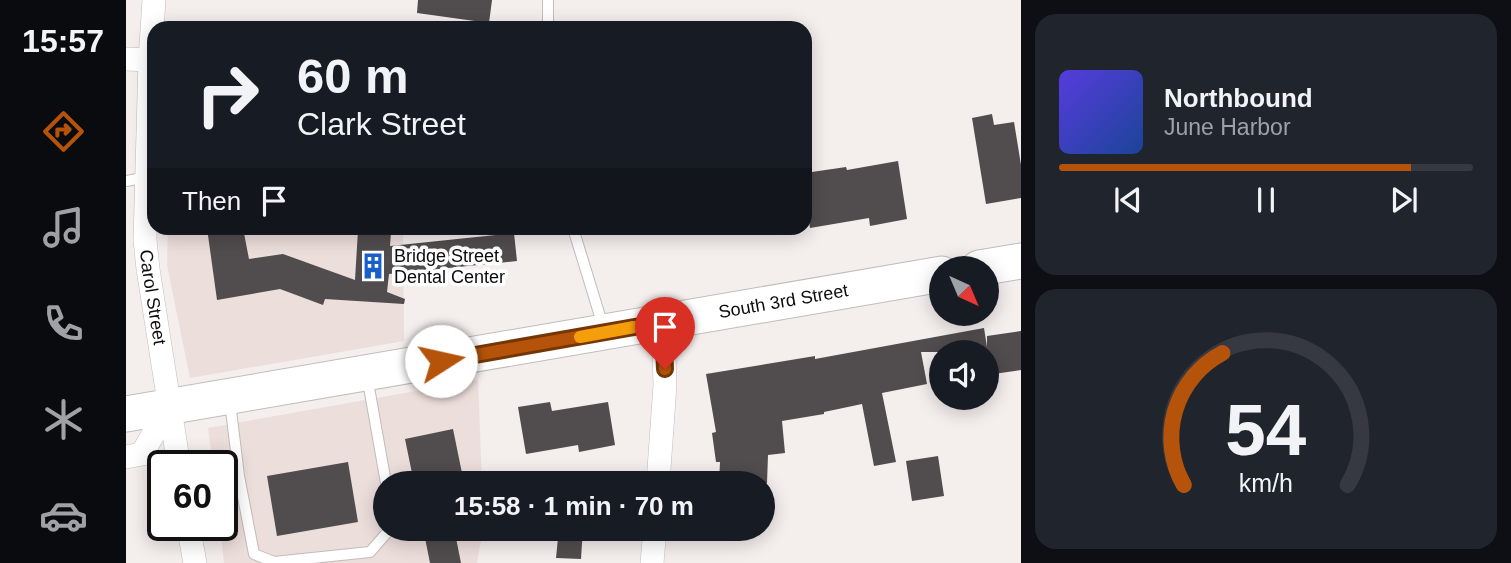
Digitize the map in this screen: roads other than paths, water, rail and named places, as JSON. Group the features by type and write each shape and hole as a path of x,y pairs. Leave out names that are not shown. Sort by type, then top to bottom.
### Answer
{"main road":[{"path":"999,265 1021,261"},
{"name":"South 3rd Street","path":"126,414 929,276"}],"street":[{"name":"Carol Street","path":"153,21 154,0"},
{"path":"126,59 147,60"},
{"name":"Carol Street","path":"147,86 136,179 147,207"},
{"name":"Carol Street","path":"147,230 145,240 148,269 176,450"},
{"path":"659,471 665,385 663,322"},
{"path":"126,457 142,454 169,406"},
{"path":"191,541 195,563"},
{"path":"652,563 654,541"}],"lane":[{"path":"548,0 548,21"},
{"path":"575,235 605,332"},
{"path":"366,373 384,471"},
{"path":"229,396 239,476 254,554 274,562 370,552 380,541"}],"place":[{"name":"Bridge Street Dental Center","path":"373,266"}]}
